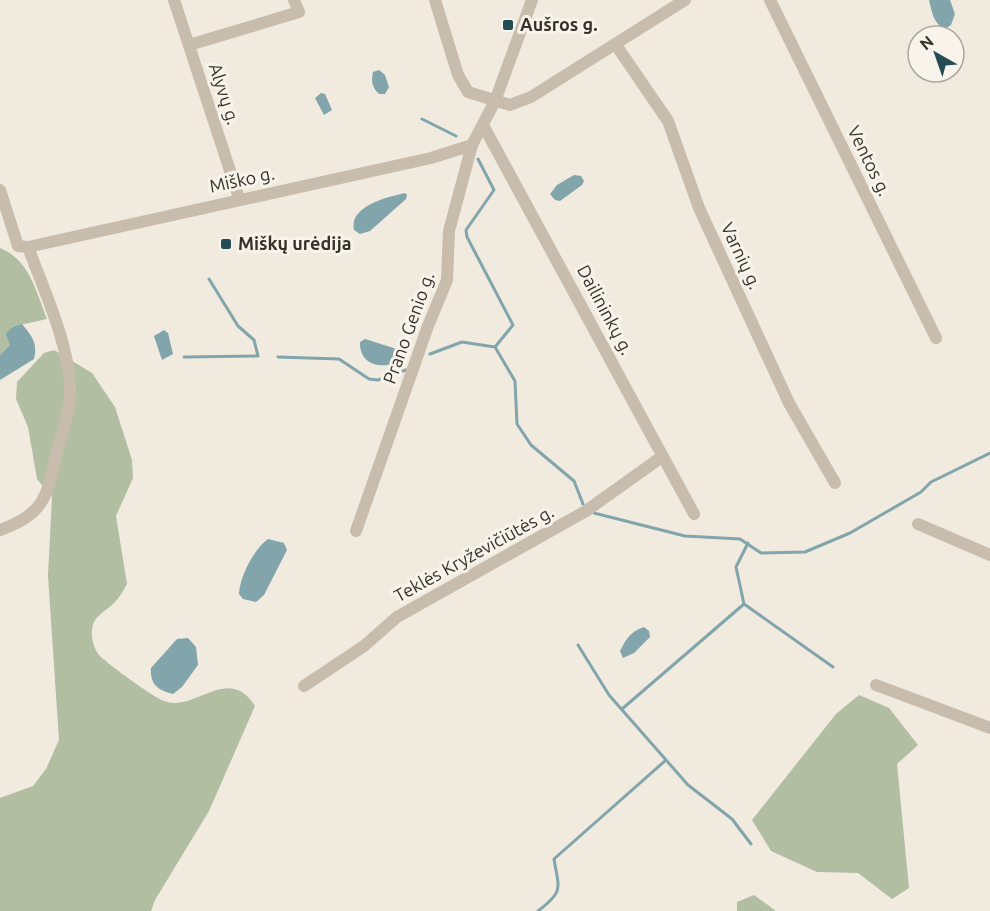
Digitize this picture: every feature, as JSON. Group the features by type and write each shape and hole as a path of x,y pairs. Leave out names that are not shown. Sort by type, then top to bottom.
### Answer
{"street":[{"name":"Alyvų g.","path":"174,0 239,198"},
{"path":"189,45 299,12 294,0"},
{"path":"435,0 462,84 468,92 510,105 519,104 685,0"},
{"name":"Prano Genio g.","path":"356,531 428,326 447,280 449,231 472,145 495,101 532,0"},
{"name":"Ventos g.","path":"770,0 936,338"},
{"name":"Varnių g.","path":"616,45 668,121 704,219 789,403 835,483"},
{"name":"Dailininkų g.","path":"483,125 694,514"},
{"name":"Miško g.","path":"23,246 431,158 472,145"},
{"path":"0,190 60,334 70,392 50,485 39,509 23,522 0,530"},
{"name":"Teklės Kryževičiūtės g.","path":"304,687 364,646 398,617 586,511 663,456"},
{"path":"918,524 990,555"},
{"path":"876,685 990,728"}],"green space":[{"path":"0,248 18,260 31,278 47,319 11,327 10,345 0,355"},
{"path":"54,350 92,373 115,407 132,460 133,478 116,516 127,584 116,601 95,619 92,635 98,653 131,680 164,701 176,703 188,701 211,692 234,689 245,694 255,706 209,811 155,900 151,911 0,911 0,798 33,786 46,769 59,740 48,576 52,497 37,479 28,427 16,399 17,382 44,353"},
{"path":"859,695 889,708 918,745 897,764 909,888 892,899 858,873 817,872 771,851 752,820 836,714"},
{"path":"754,895 776,911 737,911 737,902"}],"water":[{"path":"929,0 950,0 955,14 951,24 938,24"},
{"path":"379,70 385,75 389,87 385,94 379,94 373,84 373,72"},
{"path":"321,93 325,94 332,110 324,115 315,98"},
{"path":"574,175 581,176 584,181 582,185 560,201 555,200 550,194 557,185"},
{"path":"405,193 406,199 370,231 360,234 354,230 357,215 363,209 380,200"},
{"path":"22,324 33,340 34,359 0,380 0,355 10,345 6,334 12,327"},
{"path":"164,330 168,333 173,354 162,360 154,336"},
{"path":"365,339 403,351 401,360 387,365 373,364 363,356 361,350 360,342"},
{"path":"268,539 284,543 287,550 264,595 256,602 243,599 239,594 245,571 258,549"},
{"path":"644,627 649,631 650,637 634,653 623,658 620,651 627,639 632,633"},
{"path":"188,638 196,647 198,665 182,687 173,694 163,691 154,683 151,668 177,639"}],"waterway":[{"path":"422,119 456,136"},
{"path":"478,159 494,190 466,230 467,237 513,325 495,347"},
{"path":"184,357 258,356 254,340 238,326 209,279"},
{"path":"430,354 462,342 495,347 515,381 517,424 531,445 574,481 583,504"},
{"path":"278,357 339,359 369,379 378,380 406,370"},
{"path":"594,513 685,536 740,539 761,553 805,552 850,533 921,492 931,482 990,453"},
{"path":"622,709 744,604 736,567 748,543"},
{"path":"744,604 833,667"},
{"path":"578,645 609,695 688,785 732,819 751,844"},
{"path":"538,911 552,899 558,889 554,859 666,760"}],"place":[{"name":"Aušros g.","path":"508,25"},
{"name":"Miškų urėdija","path":"226,244"}]}
